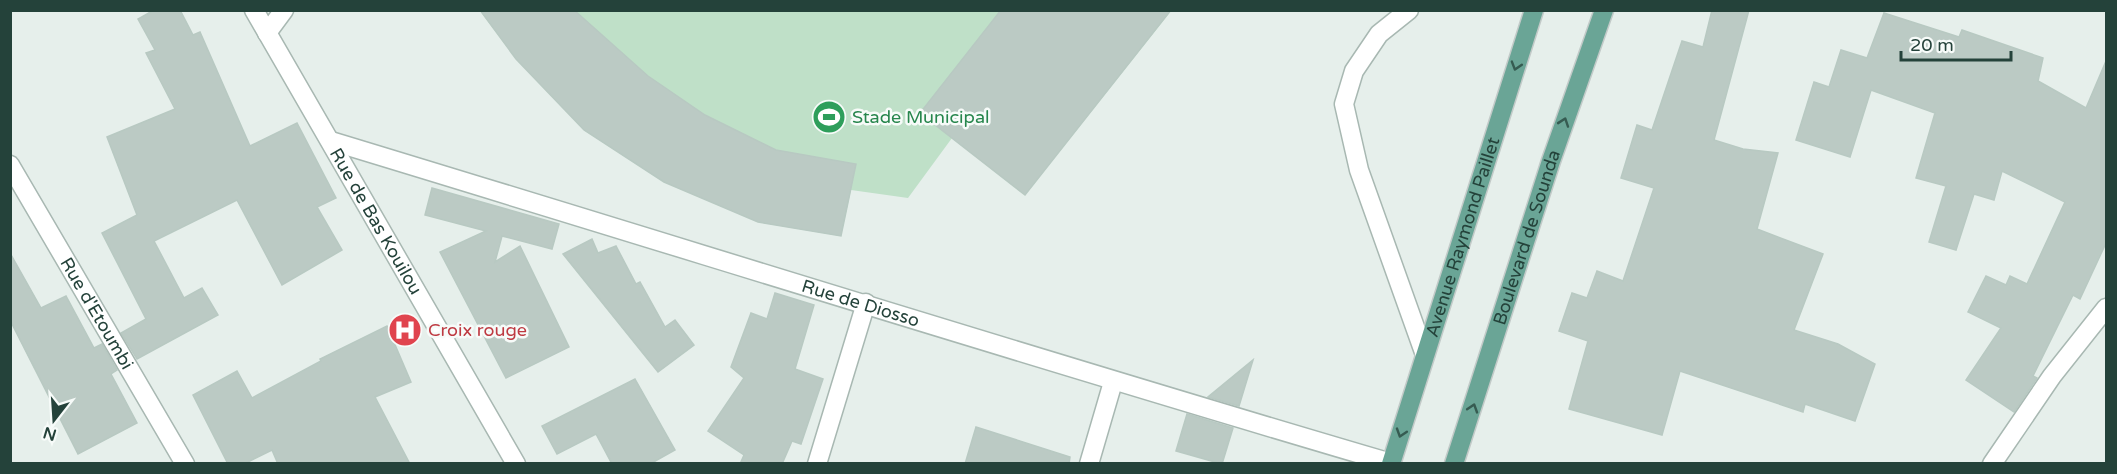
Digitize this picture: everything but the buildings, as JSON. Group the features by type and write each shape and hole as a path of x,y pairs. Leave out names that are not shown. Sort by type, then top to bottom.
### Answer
{"main road":[{"name":"Avenue Raymond Paillet","path":"1391,463 1534,10"},
{"name":"Boulevard de Sounda","path":"1454,464 1551,161 1604,10"}],"street":[{"name":"Rue de Bas Kouilou","path":"254,10 516,464"},
{"path":"267,33 284,10"},
{"path":"1409,10 1379,34 1354,71 1344,104 1359,170 1425,355"},
{"name":"Rue de Diosso","path":"331,141 866,303 1113,382 1391,463"},
{"name":"Rue d'Etoumbi","path":"10,165 185,464"},
{"path":"816,464 866,303"},
{"path":"1992,464 2052,376 2106,308"},
{"path":"1089,464 1113,382"}],"green space":[{"name":"Stade Municipal","path":"480,11 1171,11 1025,195 952,138 908,198 851,190 841,236 758,222 664,182 584,130 516,59"}],"place":[{"name":"Stade Municipal","path":"829,117"},
{"name":"Croix rouge","path":"405,330"}]}
